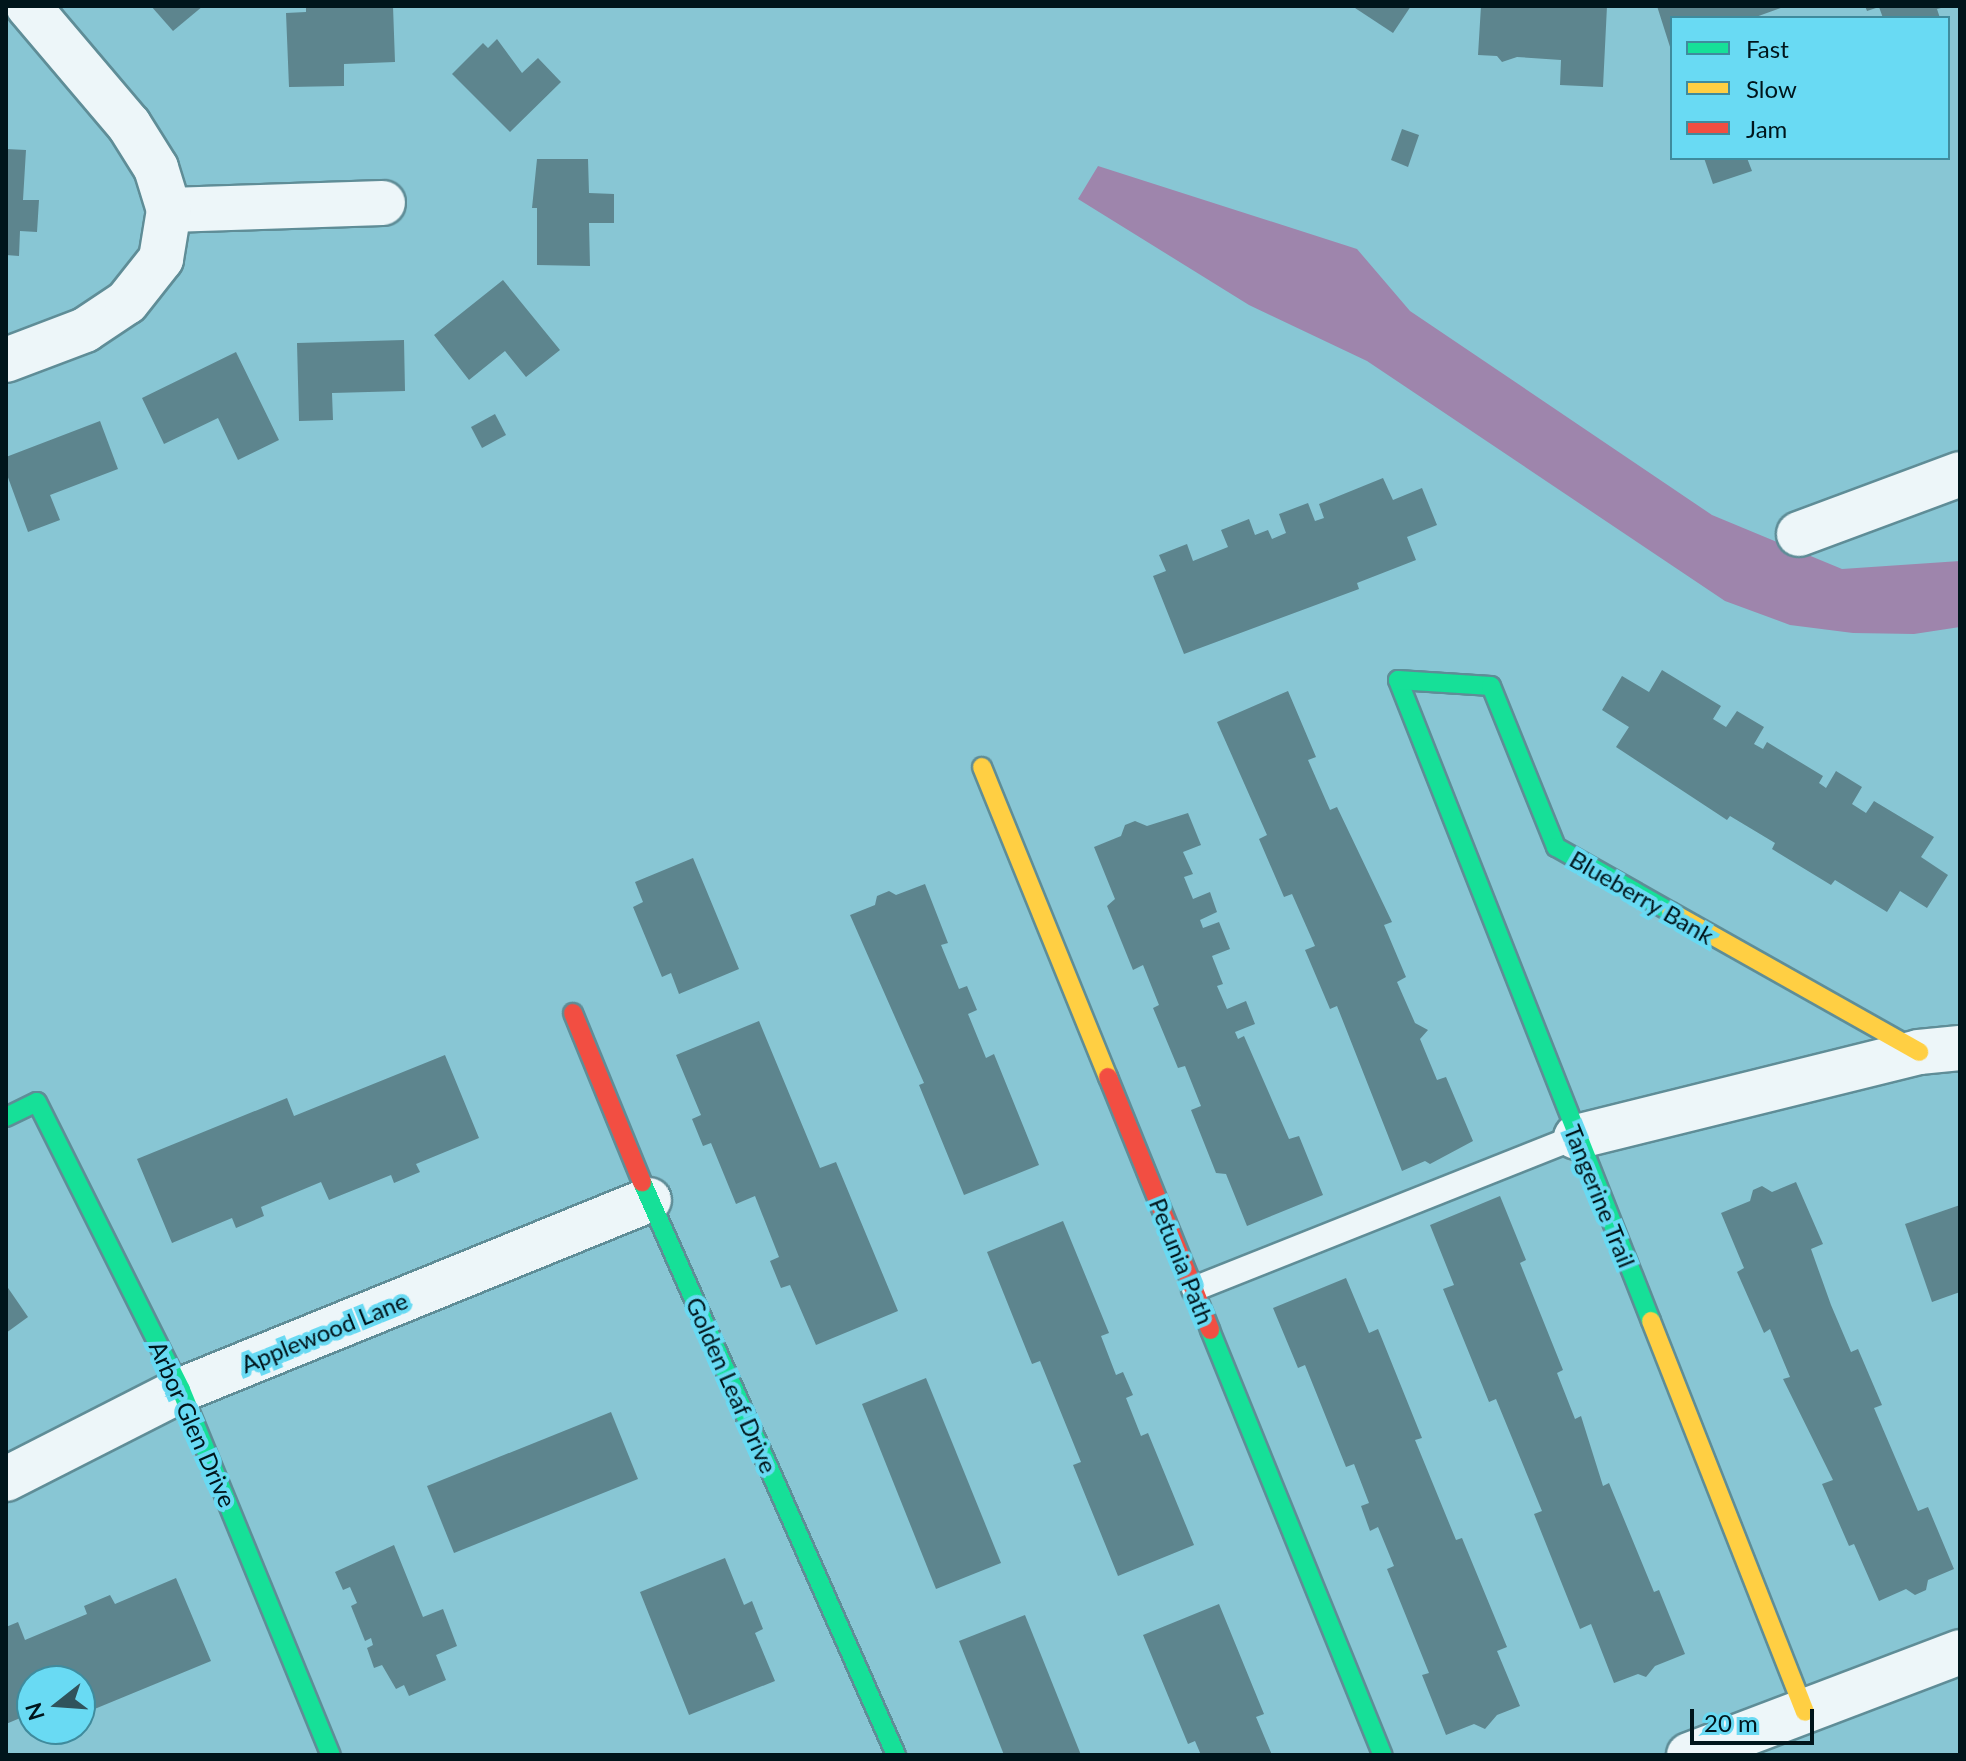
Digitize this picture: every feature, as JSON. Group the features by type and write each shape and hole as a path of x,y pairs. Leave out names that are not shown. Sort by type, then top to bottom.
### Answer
{"street":[{"path":"6,360 85,330 127,302 161,259 169,210 156,168 129,125 28,6"},
{"path":"169,210 383,203"},
{"path":"1799,534 1960,474"},
{"name":"Blueberry Bank","path":"1398,680 1491,686 1556,847 1940,1050"},
{"name":"Tangerine Trail","path":"1398,680 1805,1712"},
{"name":"Petunia Path","path":"982,767 1383,1755"},
{"name":"Golden Leaf Drive","path":"573,1013 649,1200 896,1755"},
{"name":"Blueberry Bank","path":"1576,1137 1940,1050"},
{"name":"Arbor Glen Drive","path":"6,1117 37,1102 181,1390 331,1755"},
{"name":"Applewood Lane","path":"6,1479 181,1390 649,1200"},
{"path":"1689,1755 1960,1652"}],"lane":[{"path":"1194,1289 1576,1137"}],"shaded area":[{"path":"1098,166 1357,249 1410,311 1712,515 1842,569 1960,561 1960,627 1914,634 1853,633 1790,625 1725,601 1367,361 1249,305 1078,199"}],"building":[{"path":"151,6 203,6 173,31"},
{"path":"306,6 393,6 395,62 344,64 344,86 289,87 286,13 306,12"},
{"path":"1352,6 1411,6 1393,33"},
{"path":"1481,6 1607,6 1603,87 1560,85 1561,60 1517,57 1502,62 1497,56 1478,55"},
{"path":"1657,6 1786,6 1758,16 1670,16 1670,47"},
{"path":"1865,6 1945,7 1937,9 1939,16 1882,16 1879,7 1867,11"},
{"path":"497,39 522,73 538,58 561,82 510,132 452,74 483,43 488,48"},
{"path":"1402,129 1419,135 1408,167 1391,160"},
{"path":"6,149 26,150 23,200 39,200 37,232 20,231 19,256 6,255"},
{"path":"537,159 588,159 589,193 614,194 614,223 589,223 590,266 537,265 537,208 532,208"},
{"path":"1705,160 1748,160 1752,171 1713,184"},
{"path":"503,280 560,350 526,377 505,351 469,380 434,335"},
{"path":"404,340 405,391 332,393 333,420 299,421 297,343"},
{"path":"236,352 279,440 238,460 218,418 164,444 142,398"},
{"path":"495,414 506,435 482,448 471,427"},
{"path":"100,421 118,469 50,495 60,520 28,532 6,472 6,457"},
{"path":"1383,478 1393,500 1422,488 1437,525 1407,537 1416,560 1357,583 1359,589 1184,654 1153,576 1166,571 1159,555 1187,544 1193,561 1228,547 1221,530 1249,519 1255,535 1268,530 1272,539 1286,533 1279,514 1308,503 1315,521 1324,518 1319,504"},
{"path":"1662,670 1721,706 1713,719 1726,727 1737,711 1764,727 1754,744 1763,749 1767,742 1823,776 1819,783 1826,788 1836,771 1862,787 1852,804 1866,813 1874,801 1934,837 1921,857 1948,875 1927,908 1900,891 1887,912 1835,880 1831,885 1772,849 1775,843 1730,816 1727,820 1616,747 1629,727 1602,710 1622,676 1649,692"},
{"path":"1288,691 1316,757 1308,760 1330,810 1337,807 1392,922 1384,925 1406,977 1397,982 1415,1023 1428,1030 1420,1039 1437,1080 1446,1077 1473,1141 1430,1164 1425,1161 1402,1171 1337,1006 1330,1009 1305,950 1315,946 1292,894 1284,897 1259,839 1267,835 1217,722"},
{"path":"1188,813 1201,845 1183,852 1193,874 1184,877 1193,899 1210,892 1217,912 1200,920 1203,928 1219,922 1230,949 1212,956 1223,984 1217,986 1227,1009 1246,1001 1255,1024 1235,1032 1238,1039 1244,1036 1289,1139 1299,1136 1323,1195 1247,1226 1226,1174 1216,1173 1191,1110 1201,1106 1185,1066 1178,1068 1153,1008 1159,1005 1143,965 1133,970 1107,906 1115,899 1094,847 1121,836 1125,825 1135,821 1147,826"},
{"path":"693,858 739,969 679,994 671,973 662,977 633,907 643,902 635,882"},
{"path":"925,884 948,943 941,945 959,989 967,986 977,1010 968,1014 986,1058 994,1054 1039,1165 964,1195 919,1085 924,1083 850,915 875,905 877,896 889,891 896,895"},
{"path":"759,1021 820,1168 836,1162 898,1311 816,1345 790,1285 781,1288 770,1261 779,1257 755,1196 736,1204 711,1143 703,1146 692,1119 701,1115 676,1055"},
{"path":"445,1055 479,1138 416,1164 420,1172 394,1183 391,1175 329,1200 321,1182 261,1207 264,1216 236,1228 232,1218 172,1243 137,1159 287,1098 294,1116"},
{"path":"1796,1182 1823,1244 1811,1249 1831,1305 1851,1352 1858,1349 1882,1405 1874,1408 1918,1511 1928,1507 1954,1569 1928,1580 1926,1590 1915,1595 1906,1589 1879,1601 1854,1544 1849,1546 1822,1484 1833,1480 1783,1379 1790,1377 1770,1329 1764,1333 1737,1272 1744,1268 1721,1213 1750,1201 1753,1190 1762,1186 1772,1192"},
{"path":"1500,1196 1526,1260 1520,1263 1563,1370 1557,1373 1575,1419 1581,1416 1603,1486 1609,1483 1654,1592 1659,1590 1685,1654 1655,1666 1646,1677 1638,1674 1614,1683 1591,1624 1580,1629 1534,1514 1542,1511 1496,1399 1489,1402 1443,1289 1454,1285 1430,1225"},
{"path":"1960,1205 1960,1292 1932,1302 1905,1224"},
{"path":"1063,1221 1109,1333 1101,1336 1116,1375 1123,1372 1133,1395 1126,1398 1141,1436 1148,1433 1194,1545 1118,1576 1073,1465 1081,1462 1040,1361 1032,1364 987,1252"},
{"path":"1346,1278 1369,1333 1378,1329 1422,1438 1415,1440 1456,1540 1462,1538 1507,1647 1497,1651 1520,1706 1497,1715 1485,1729 1474,1724 1446,1735 1422,1675 1429,1673 1387,1569 1394,1566 1378,1527 1370,1531 1361,1506 1369,1503 1354,1464 1346,1467 1305,1365 1298,1368 1273,1308"},
{"path":"6,1285 28,1317 6,1333"},
{"path":"926,1378 1001,1563 936,1589 862,1404"},
{"path":"611,1412 638,1479 454,1553 427,1486"},
{"path":"394,1545 423,1617 443,1609 457,1646 436,1655 446,1680 409,1696 404,1685 396,1689 382,1665 374,1668 367,1648 373,1645 371,1638 365,1641 351,1606 357,1603 350,1587 343,1590 335,1572"},
{"path":"725,1558 744,1605 752,1601 763,1629 755,1633 775,1681 689,1715 640,1592"},
{"path":"176,1578 211,1661 96,1708 96,1665 16,1665 16,1720 6,1724 6,1627 18,1622 25,1640 87,1614 84,1606 110,1595 115,1604"},
{"path":"1219,1604 1264,1714 1256,1717 1272,1755 1201,1755 1195,1741 1188,1744 1143,1635"},
{"path":"1025,1615 1081,1755 1004,1755 959,1641"}],"traffic: fast":[{"path":"1651,1321 1398,680 1491,686 1556,847 1671,912"},
{"path":"6,1117 37,1102 181,1390 331,1755"},
{"path":"642,1182 896,1755"},
{"path":"1210,1330 1383,1755"}],"traffic: slow":[{"path":"982,767 1108,1077"},
{"path":"1671,912 1919,1052"},
{"path":"1651,1321 1805,1712"}],"traffic: jam":[{"path":"573,1013 642,1182"},
{"path":"1108,1077 1210,1330"}]}
